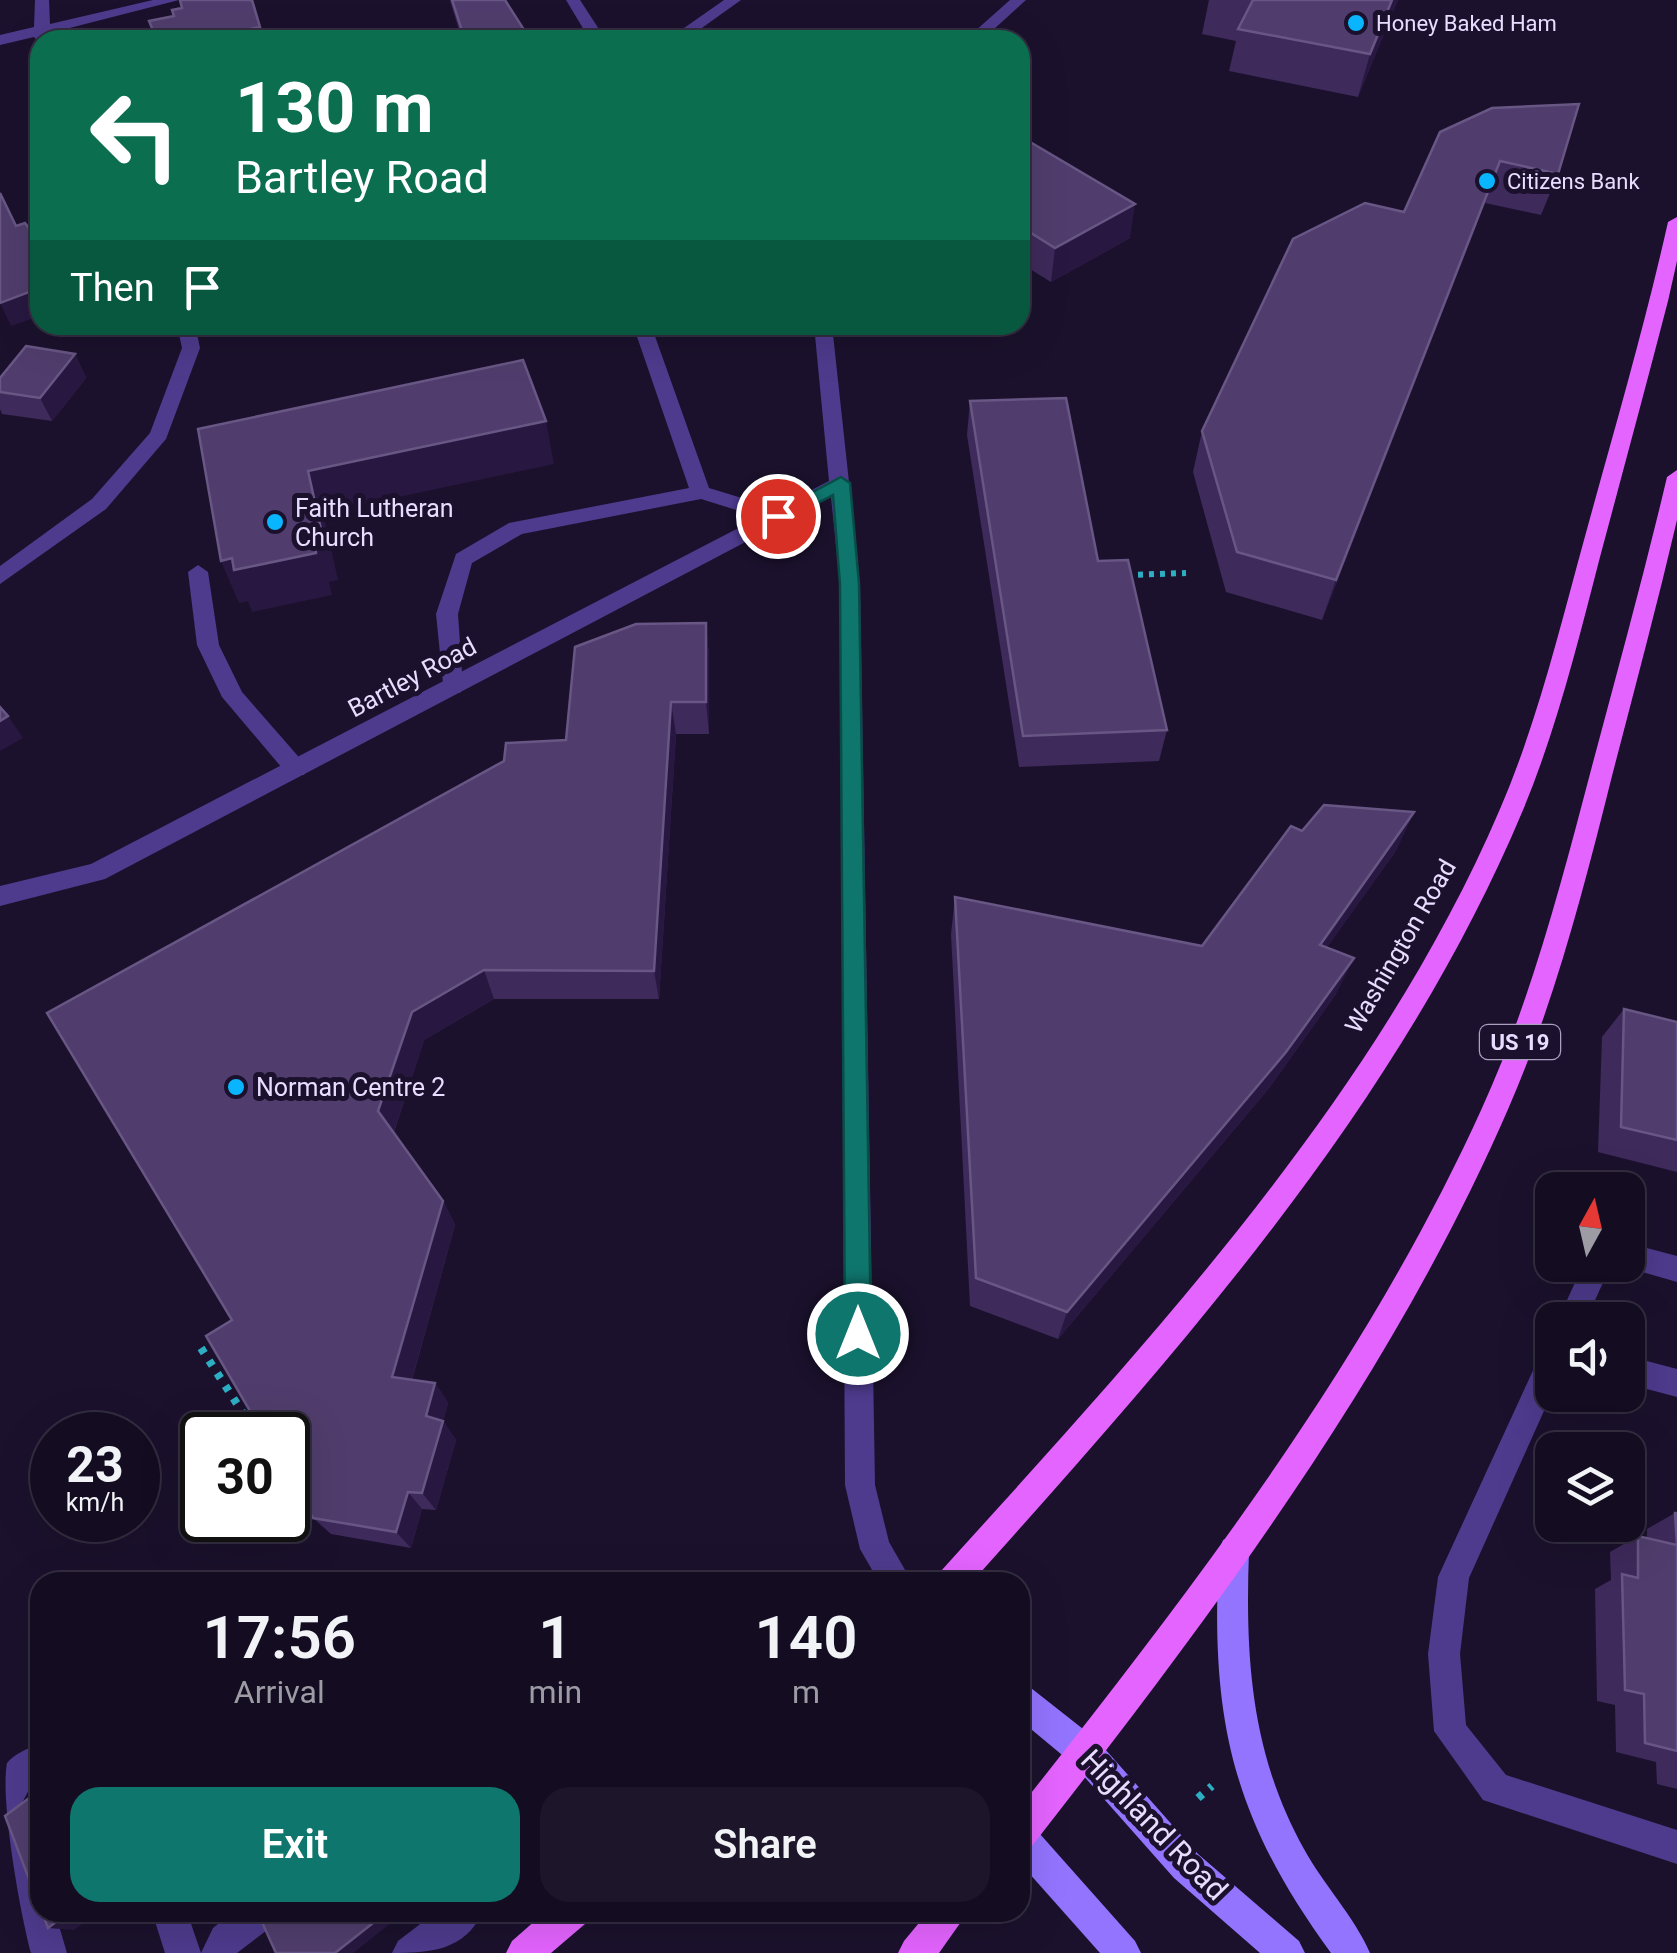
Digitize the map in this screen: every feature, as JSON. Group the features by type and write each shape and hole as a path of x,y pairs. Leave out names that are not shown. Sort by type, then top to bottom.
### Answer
{"main road":[{"name":"Washington Road","path":"961,1572 1122,1392 1249,1238 1356,1085 1432,963 1494,848 1533,753 1569,636 1677,222"},
{"name":"US 19","path":"1030,1823 1234,1551 1382,1324 1476,1151 1537,999 1587,830 1677,477"},
{"path":"524,1953 560,1922"},
{"path":"916,1953 942,1922"}],"street":[{"path":"42,0 43,30"},
{"path":"61,30 172,0"},
{"path":"574,0 592,30"},
{"path":"690,30 734,0"},
{"path":"985,30 1018,0"},
{"path":"0,40 30,37"},
{"path":"0,577 99,504 159,436 191,348 188,335"},
{"path":"646,335 702,492"},
{"path":"824,335 841,483 850,620 860,1485 875,1549 890,1572"},
{"name":"Bartley Road","path":"0,896 97,872 841,483"},
{"path":"452,686 447,614 463,559 516,528 702,492 778,516"},
{"path":"198,572 208,646 233,697 296,768"},
{"path":"1645,1261 1677,1269"},
{"path":"1645,1375 1677,1384"},
{"path":"1535,1398 1454,1577 1444,1654 1450,1731 1495,1788 1677,1847"},
{"path":"1234,1551 1234,1692 1260,1798 1317,1908 1352,1953"},
{"name":"Highland Road","path":"1030,1707 1085,1752 1186,1866 1287,1953"},
{"path":"30,1766 20,1772 5,1802 30,1888"},
{"path":"1030,1847 1123,1953"},
{"path":"40,1922 49,1953"},
{"path":"173,1922 184,1953"},
{"path":"218,1953 226,1940 249,1922"},
{"path":"410,1953 452,1922"}],"path":[{"path":"1121,575 1186,574"},
{"path":"201,1348 242,1412"}],"building":[{"path":"180,0 252,0 260,27 153,30 149,21 174,16 172,10 182,8"},
{"path":"452,0 505,0 524,30 462,30"},
{"path":"1253,0 1392,0 1370,54 1238,29"},
{"path":"1579,104 1558,174 1500,161 1336,580 1237,552 1202,431 1293,239 1365,203 1404,212 1440,132 1492,108"},
{"path":"1030,142 1135,204 1055,248 1030,232"},
{"path":"0,193 16,226 25,223 30,230 30,292 0,303"},
{"path":"26,346 75,354 40,398 0,392 0,378"},
{"path":"523,360 546,421 308,471 323,538 314,540 316,553 234,570 232,558 221,561 198,429"},
{"path":"1066,398 1098,561 1128,560 1167,730 1023,736 970,401"},
{"name":"Norman Centre 2","path":"706,623 706,702 671,702 654,971 484,970 412,1012 378,1111 443,1201 392,1377 435,1383 426,1416 443,1421 422,1493 408,1492 396,1532 313,1518 310,1412 251,1412 206,1336 232,1320 47,1013 504,761 506,743 566,740 575,647 636,624"},
{"path":"1324,805 1414,812 1320,945 1354,958 1286,1052 1067,1312 976,1278 955,897 1202,946 1291,826 1302,831"},
{"path":"1624,1009 1677,1022 1677,1140 1621,1127"},
{"path":"1645,1538 1677,1545 1677,1751 1645,1743 1644,1694 1625,1690 1622,1574 1638,1578 1638,1542 1645,1542"},
{"path":"30,1797 30,1882 5,1816"},
{"path":"262,1922 374,1922 335,1953 276,1953"}],"place":[{"name":"Honey Baked Ham","path":"1356,23"},
{"name":"Citizens Bank","path":"1487,181"},
{"name":"Faith Lutheran Church","path":"275,522"},
{"name":"Norman Centre 2","path":"236,1087"}],"route":[{"path":"778,516 841,483 850,584 858,1334"}]}
